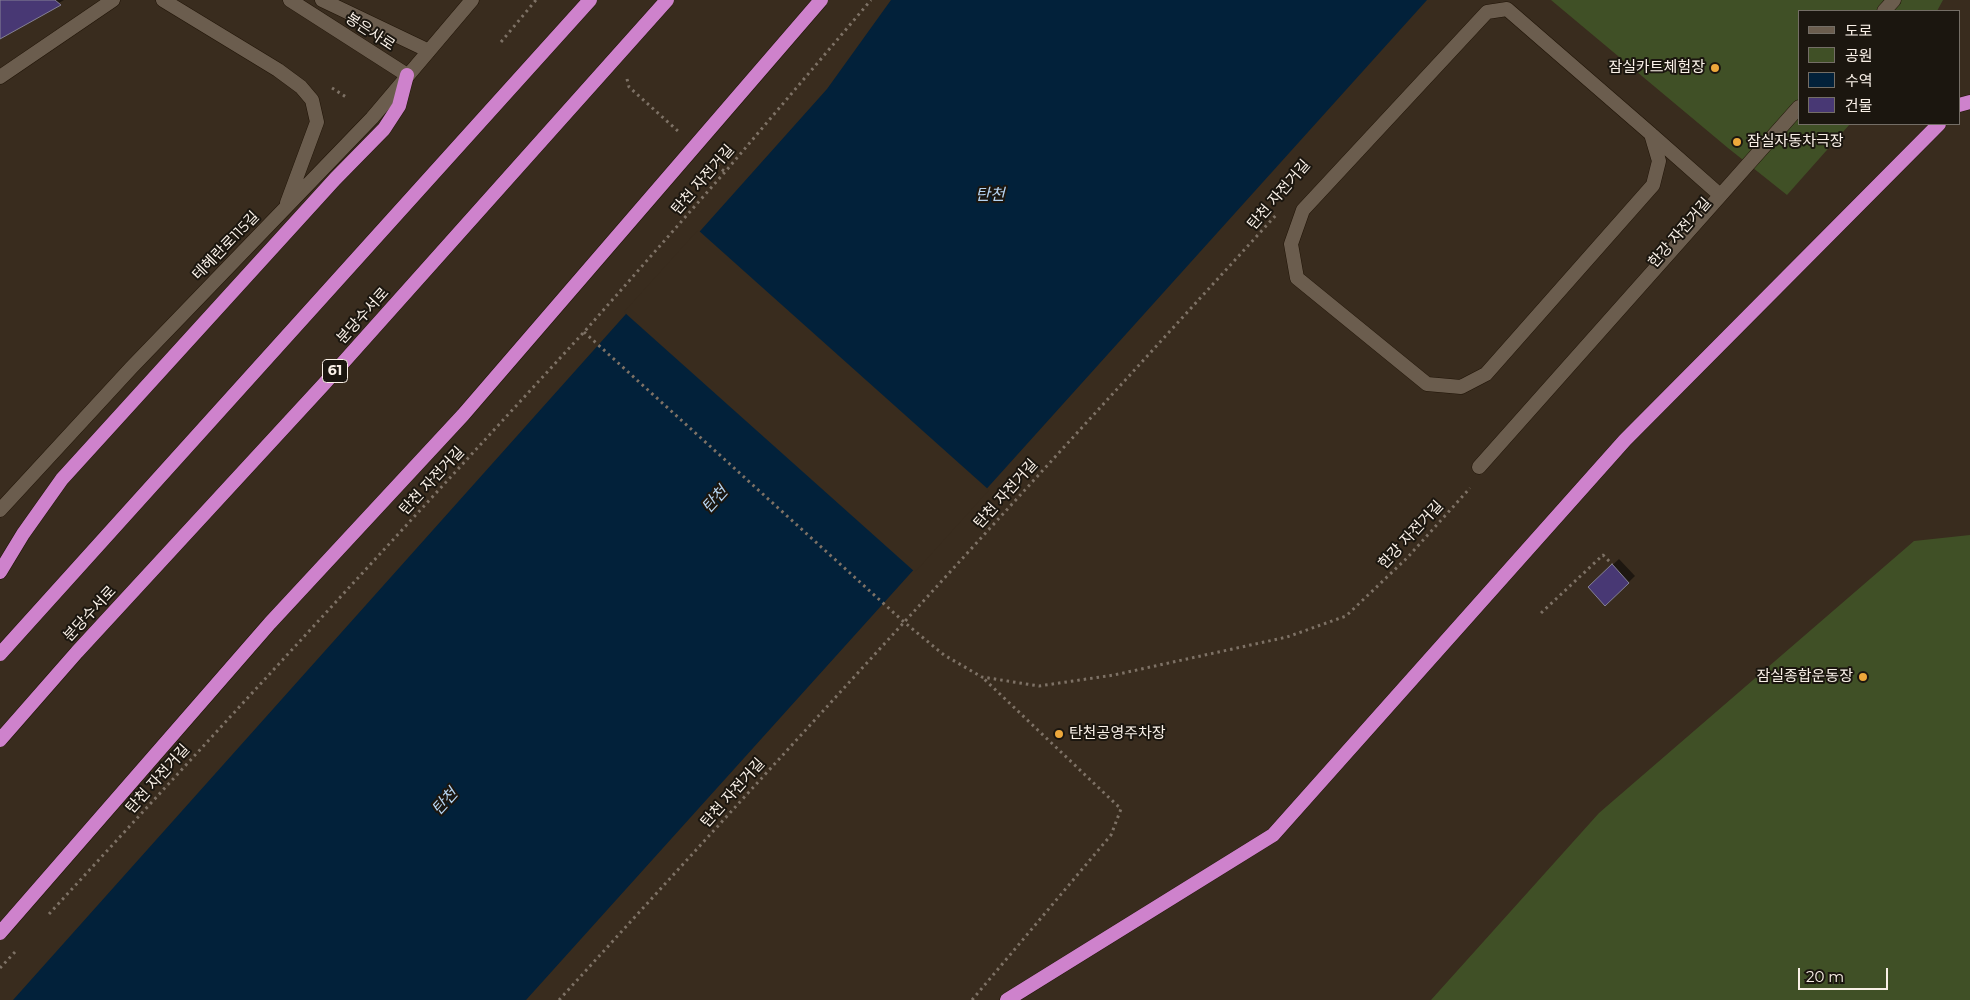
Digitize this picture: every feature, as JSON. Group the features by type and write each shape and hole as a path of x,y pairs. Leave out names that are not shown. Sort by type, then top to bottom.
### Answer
{"highway":[{"path":"0,654 590,0"},
{"name":"분당수서로","path":"0,740 77,652 324,384 667,0"},
{"path":"0,933 270,623 463,415 821,0"},
{"path":"0,572 23,534 62,479 329,186 384,129 399,106 407,75"},
{"path":"1007,1000 1273,835 1625,440 1938,125"}],"street":[{"path":"163,0 278,70 301,87 312,100 317,122 285,209"},
{"name":"봉은사로","path":"290,0 407,75"},
{"name":"봉은사로","path":"322,0 429,50"},
{"name":"테헤란로115길","path":"0,510 124,375 372,118 472,0"},
{"path":"1885,10 1894,0"},
{"path":"0,77 106,2"},
{"path":"1651,134 1659,161 1653,185 1486,374 1461,387 1427,384 1297,278 1291,244 1303,210 1487,12 1507,8 1651,134 1720,195"},
{"path":"1479,467 1798,108"}],"path":[{"path":"501,42 536,0"},
{"name":"탄천 자전거길","path":"46,918 584,332 725,172 871,0"},
{"path":"625,72 629,88 682,135"},
{"path":"711,159 725,172"},
{"name":"탄천 자전거길","path":"559,1000 1283,207"},
{"name":"한강 자전거길","path":"584,332 904,622 944,655 982,677 1039,686 1114,675 1287,636 1346,616 1407,558 1476,481"},
{"path":"1540,613 1603,555 1612,564"},
{"path":"972,1000 1111,835 1121,809 982,677"},
{"path":"0,968 20,947"}],"green space":[{"name":"잠실카트체험장","path":"1551,0 1943,0 1938,10 1798,10 1798,125 1849,125 1787,195"},
{"name":"잠실종합운동장","path":"1970,535 1970,1000 1431,1000 1599,813 1914,541"}],"water":[{"name":"탄천","path":"891,0 1427,0 526,1000 13,1000 827,89"}],"pier":[{"path":"698,230 989,490 915,572 624,312"}],"building":[{"path":"0,0 55,0 61,5 0,39"},
{"path":"1612,564 1629,583 1605,606 1588,587"}],"place":[{"name":"잠실카트체험장","path":"1715,68"},
{"name":"잠실자동차극장","path":"1737,142"},
{"name":"잠실종합운동장","path":"1863,677"},
{"name":"탄천공영주차장","path":"1059,734"}]}
